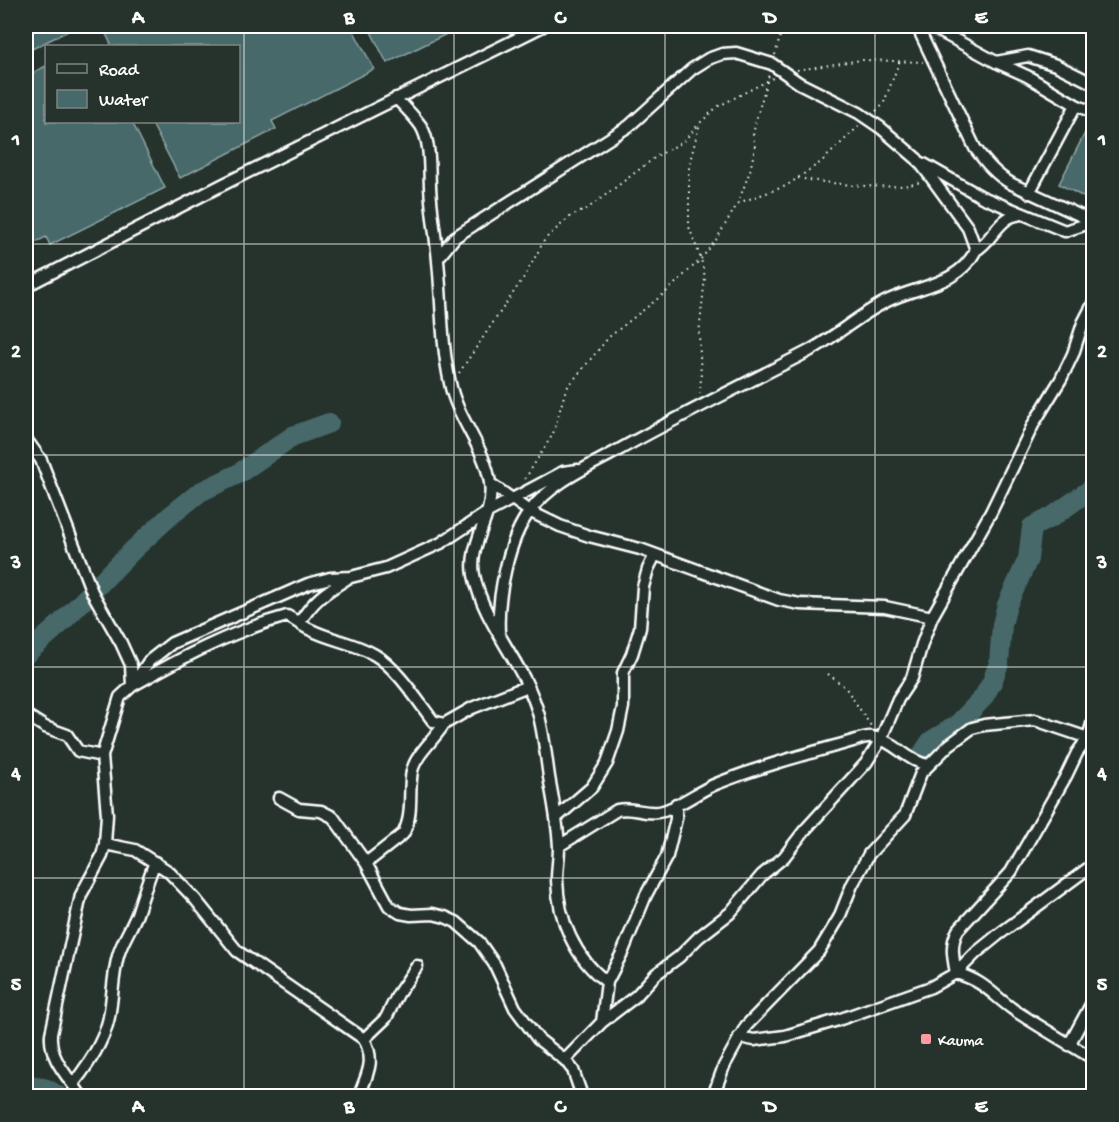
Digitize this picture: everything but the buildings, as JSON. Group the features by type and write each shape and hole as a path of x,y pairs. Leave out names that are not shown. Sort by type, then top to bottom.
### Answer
{"street":[{"path":"26,286 543,26"},
{"path":"917,26 975,148 987,165 1000,177 1029,193 1093,222"},
{"path":"930,26 1094,113"},
{"path":"438,258 455,237 629,126 692,69 708,59 722,54 736,53 772,64 783,73 867,118 881,128 916,159 930,176 968,228 976,250"},
{"path":"996,62 1028,56 1056,65 1094,84"},
{"path":"396,98 422,127 430,165 429,185 450,385 486,462 490,484 491,499 475,551 474,572 479,594 528,686 540,724 556,818 559,846 557,880 565,922 580,954 593,972 607,982"},
{"path":"1029,193 1076,105"},
{"path":"916,159 961,186 1021,214 1065,231 1093,222"},
{"path":"499,632 499,602 518,530 529,511 545,496 581,469 812,350 884,303 905,293 933,286 962,271 976,250 984,245 989,237 1008,219 1021,214"},
{"path":"565,1060 602,1022 636,996 656,974 730,913 762,875 784,857 804,831 866,763 880,741 898,699 912,678 921,644 932,617 991,512 1039,414 1062,379 1083,323 1094,302"},
{"path":"26,439 41,460 92,592 131,665 132,686"},
{"path":"81,1096 56,1059 50,1046 51,1034 81,895 102,856 105,844 107,815 102,756 120,698 132,686 149,662 171,643 308,584 386,568 441,543 488,512 564,471 581,469"},
{"path":"490,484 529,511 560,526 617,542 779,600 800,604 885,608 932,617"},
{"path":"556,818 592,787 607,763 623,707 623,673 640,628 643,587 655,555"},
{"path":"300,622 308,608 321,594 351,577"},
{"path":"132,686 207,646 259,624 287,616 310,630 348,642 377,656 405,683 433,721 444,724"},
{"path":"366,863 406,829 411,811 412,771 415,762 444,724 472,708 528,686"},
{"path":"26,715 45,727 67,735 78,751 102,756"},
{"path":"956,973 952,941 958,930 1011,872 1077,753 1091,739 1094,717"},
{"path":"712,1096 739,1038 756,1014 819,951 839,918 859,871 869,854 904,815 921,773 929,765 959,737 972,728 984,725 1035,720 1091,739"},
{"path":"559,846 617,810 627,808 659,813 716,785 777,763 853,741 872,737 897,748 918,763 929,765"},
{"path":"279,798 300,809 321,811 333,817 366,863 389,906 400,913 434,914 445,917 456,922 479,942 495,965 515,1008 538,1039 565,1060 573,1070 582,1096"},
{"path":"602,1022 607,982 623,951 646,895 667,856 676,819 676,804"},
{"path":"105,844 135,850 168,871 195,899 237,951 364,1039 370,1051 370,1065 359,1096"},
{"path":"73,1084 90,1062 104,1031 110,1013 112,974 121,943 137,914 144,888 155,862"},
{"path":"739,1038 766,1039 806,1030 931,987 956,973 976,952 1094,864"},
{"path":"364,1039 386,1018 398,993 417,966"},
{"path":"956,973 973,978 989,988 1012,1008 1094,1059"},
{"path":"1069,1045 1094,999"}],"path":[{"path":"524,481 554,435 566,389 609,337 665,293 700,259 716,240 738,203 750,171 755,147 753,136 755,124 783,26"},
{"path":"450,385 526,274 545,239 571,216 587,209 657,156 682,142 717,107 783,73 839,62 900,60 934,63"},
{"path":"738,203 786,186 821,162 883,105 900,60"},
{"path":"699,407 701,378 699,334 705,277 689,227 688,165 700,123"},
{"path":"798,178 831,184 902,186 912,185 930,176"},
{"path":"828,674 845,687 880,741"}],"water":[{"path":"26,26 78,26 26,52"},
{"path":"123,26 351,26 374,69 272,121 276,129 180,178 152,123 240,123 240,45 112,45 106,34"},
{"path":"368,26 463,26 387,63"},
{"path":"45,66 45,123 132,123 165,188 50,245 46,237 26,247 26,76"},
{"path":"1089,125 1093,127 1093,202 1059,184"}],"waterway":[{"path":"26,654 59,625 134,549 200,492 238,474 293,436 329,423"},
{"path":"923,753 931,741 957,725 983,698 992,682 999,663 1002,625 1007,605 1028,559 1032,527 1052,517 1094,487"},
{"path":"26,1084 47,1089 58,1096"}],"place":[{"name":"Kauma","path":"926,1039"}]}
